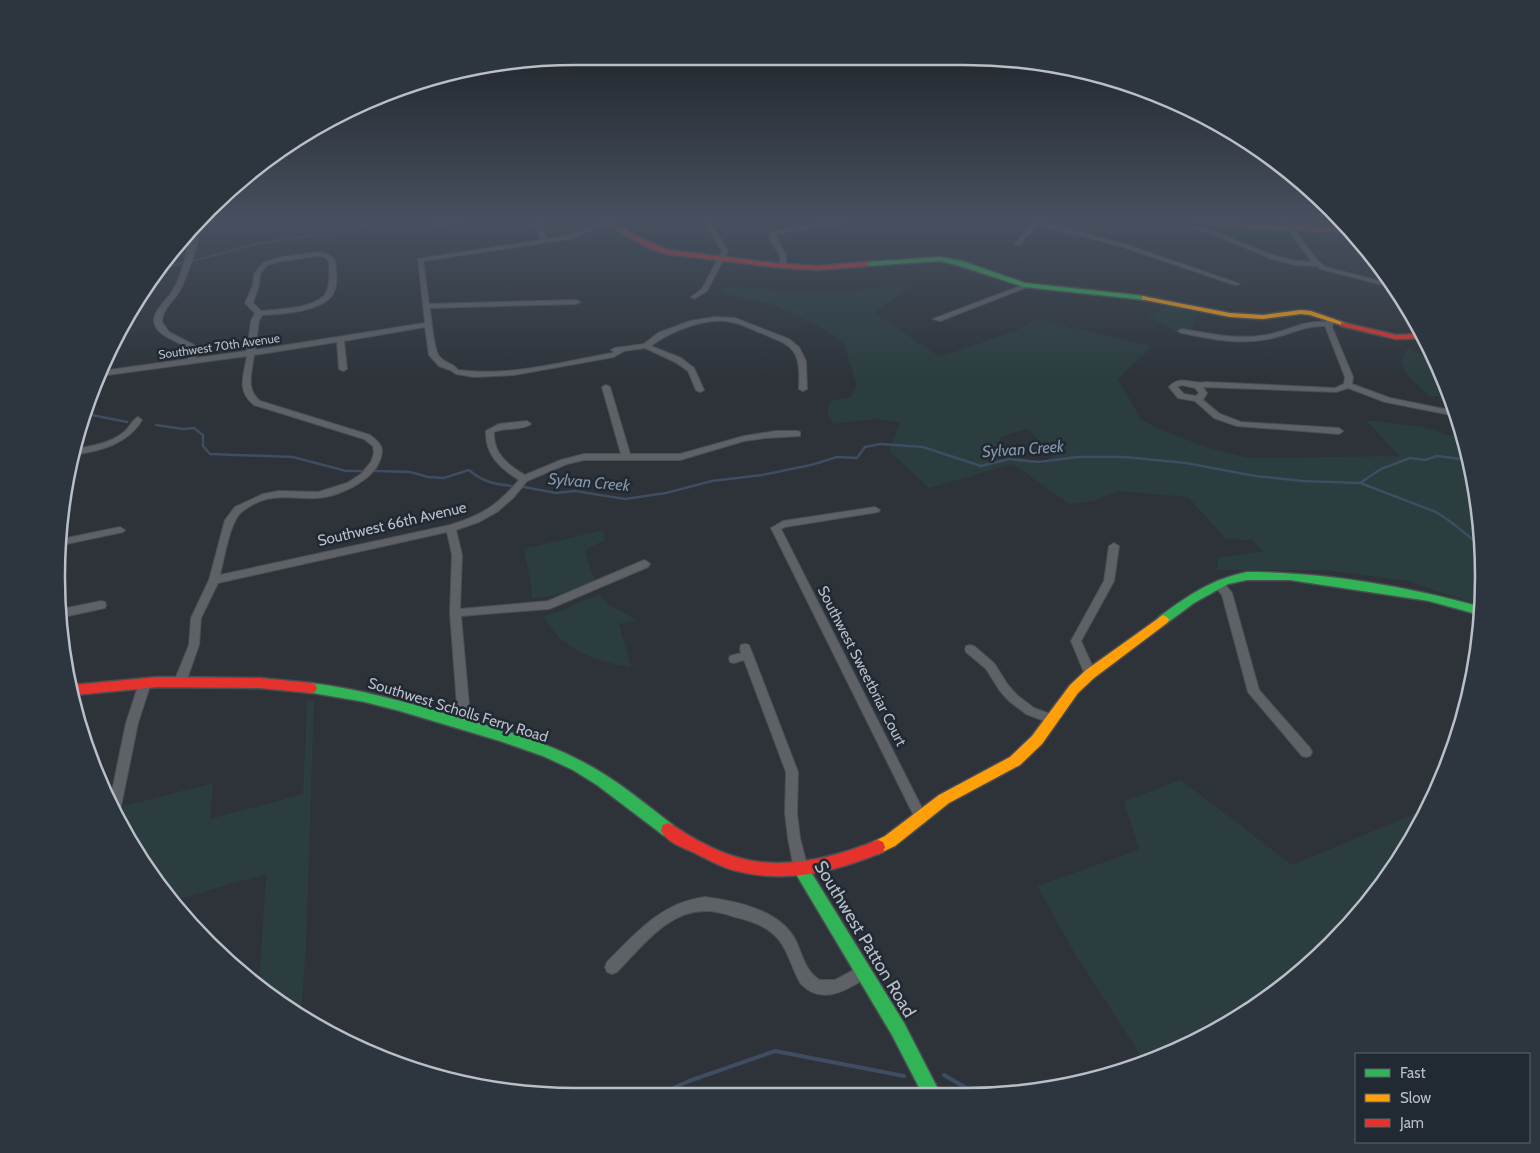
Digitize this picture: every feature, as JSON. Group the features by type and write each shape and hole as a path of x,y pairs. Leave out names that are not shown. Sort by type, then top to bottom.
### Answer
{"main road":[{"path":"986,272 1024,284 1153,299 1230,315 1263,317 1301,312 1396,338 1415,338"},
{"name":"Southwest Scholls Ferry Road","path":"78,690 145,683 260,683 333,690 399,705 532,745 578,766 619,791 671,832 714,856 750,868 785,870 826,864 862,854 898,836 944,799 1015,760 1038,740 1074,689 1090,674 1190,600 1218,584 1247,576 1290,576 1429,597 1474,610"},
{"name":"Southwest Patton Road","path":"801,869 898,1030 928,1088"}],"street":[{"path":"185,272 176,292 162,308 158,321 161,328 192,348 194,352 191,361"},
{"path":"258,272 256,285 249,300 259,313"},
{"path":"259,313 311,306 328,297 331,290 331,272"},
{"path":"422,272 433,355 442,364 453,368 456,372 496,375 614,355 620,351 646,346 661,335 688,325 715,319 735,320 786,342 796,349 802,361 802,389"},
{"path":"694,297 705,290 715,272"},
{"path":"1201,272 1237,284"},
{"path":"1334,272 1383,284"},
{"path":"937,319 1015,290 1024,284"},
{"path":"426,306 444,304 576,302"},
{"path":"180,682 194,645 196,618 214,580 230,520 238,510 263,497 279,494 318,495 345,487 364,476 375,463 378,453 378,445 361,435 257,403 251,398 246,389 255,321 259,313"},
{"path":"1182,331 1216,338 1246,339 1276,335 1303,324 1330,321 1349,377 1348,385"},
{"name":"Southwest 70th Avenue","path":"108,373 251,353 429,324"},
{"path":"340,339 343,369"},
{"path":"646,346 678,360 691,370 700,390"},
{"path":"1339,431 1240,424 1218,416 1197,399 1180,396 1173,387 1183,382 1198,386 1206,384 1336,390 1348,385 1388,400 1448,412"},
{"path":"1197,399 1203,394 1198,386"},
{"path":"606,387 626,456"},
{"path":"81,450 120,439 135,428 138,420"},
{"path":"524,479 505,467 493,452 489,439 490,432 499,427 526,424"},
{"path":"1323,430 1328,440"},
{"name":"Southwest 66th Avenue","path":"214,580 451,528 476,520 494,510 510,496 524,479 564,462 584,457 680,457 713,447 778,433 797,434"},
{"name":"Southwest Sweetbriar Court","path":"875,510 783,524 776,528 920,818"},
{"path":"451,528 457,555 455,613 463,705 456,721"},
{"path":"66,541 120,530"},
{"path":"1090,674 1076,642 1108,581 1114,546"},
{"path":"455,613 550,605 644,564"},
{"path":"1218,584 1227,593 1254,692 1306,752"},
{"path":"66,612 101,605"},
{"path":"970,649 990,666 1013,698 1030,711 1052,720"},
{"name":"Southwest Patton Road","path":"734,658 747,651 794,777 791,812 794,838 801,869"},
{"path":"116,799 132,722 145,683"},
{"path":"612,966 660,921 674,911 704,904 728,908 766,919 785,937 806,977 817,987 828,988 863,972"}],"shaded area":[{"path":"913,284 874,313 940,357 1017,330 1040,317 1072,328 1152,346 1118,379 1141,419 1157,428 1206,447 1248,458 1399,456 1366,420 1422,427 1456,437 1471,510 1474,543 1474,604 1407,581 1327,570 1217,570 1218,558 1263,551 1252,540 1226,539 1188,497 1118,491 1093,501 1069,504 1013,464 929,488 889,451 900,422 875,419 833,424 827,411 830,401 851,397 856,384 843,341 813,323 771,304 724,293 724,288 735,287 813,293","holes":["1027,429 1054,455 1042,465 1000,449 1000,437"]},
{"path":"1168,306 1198,313 1191,331 1174,330 1148,317"},
{"path":"1408,347 1425,357 1438,387 1440,396 1430,397 1409,377 1401,364"},
{"path":"603,530 605,540 585,550 591,573 596,579 564,592 531,599 532,591 524,549"},
{"path":"599,594 609,605 638,620 619,624 631,667 613,664 577,651 559,638 542,616 556,613"},
{"path":"307,700 314,701 306,946 302,1008 260,978 266,874 180,899 151,861 123,812 124,806 213,783 210,819 303,794"},
{"path":"1181,780 1292,865 1416,813 1389,861 1369,888 1348,914 1301,961 1248,1002 1190,1035 1141,1056 1075,954 1037,886 1139,850 1124,801"}],"waterway":[{"name":"Sylvan Creek","path":"91,415 127,422"},
{"path":"156,425 183,429 194,428 203,435 203,446 210,454 293,457 346,471 361,471"},
{"name":"Sylvan Creek","path":"524,487 556,493 575,491 625,499 666,493 712,481 762,475 811,465 837,457 857,458 865,447 880,444 923,447 981,466 1009,459 1039,462 1077,457 1124,457 1186,463 1255,476 1303,481 1360,483"},
{"name":"Sylvan Creek","path":"1360,483 1381,469 1410,458 1425,460 1437,456 1461,459"},
{"name":"Sylvan Creek","path":"375,471 410,472 428,477 444,478 469,470 489,482 512,486"},
{"path":"1360,483 1436,512 1474,540"},
{"path":"674,1088 775,1051 904,1076"},
{"path":"944,1075 966,1088"}],"traffic: fast":[{"path":"985,272 1024,285 1145,298"},
{"path":"1163,620 1190,600 1225,581 1247,576 1290,576 1429,597 1474,609"},
{"path":"311,688 347,693 400,706 532,746 578,766 602,780 668,830"},
{"path":"801,869 898,1029 928,1088"}],"traffic: slow":[{"path":"1145,298 1230,315 1263,317 1301,312 1311,313 1344,324"},
{"path":"878,847 890,841 944,799 1015,761 1037,740 1074,689 1090,674 1163,620"}],"traffic: jam":[{"path":"1344,324 1396,337 1414,336"},
{"path":"78,690 158,682 260,683 311,688"},
{"path":"668,830 689,843 726,860 757,868 793,869 828,864 878,847"}]}
